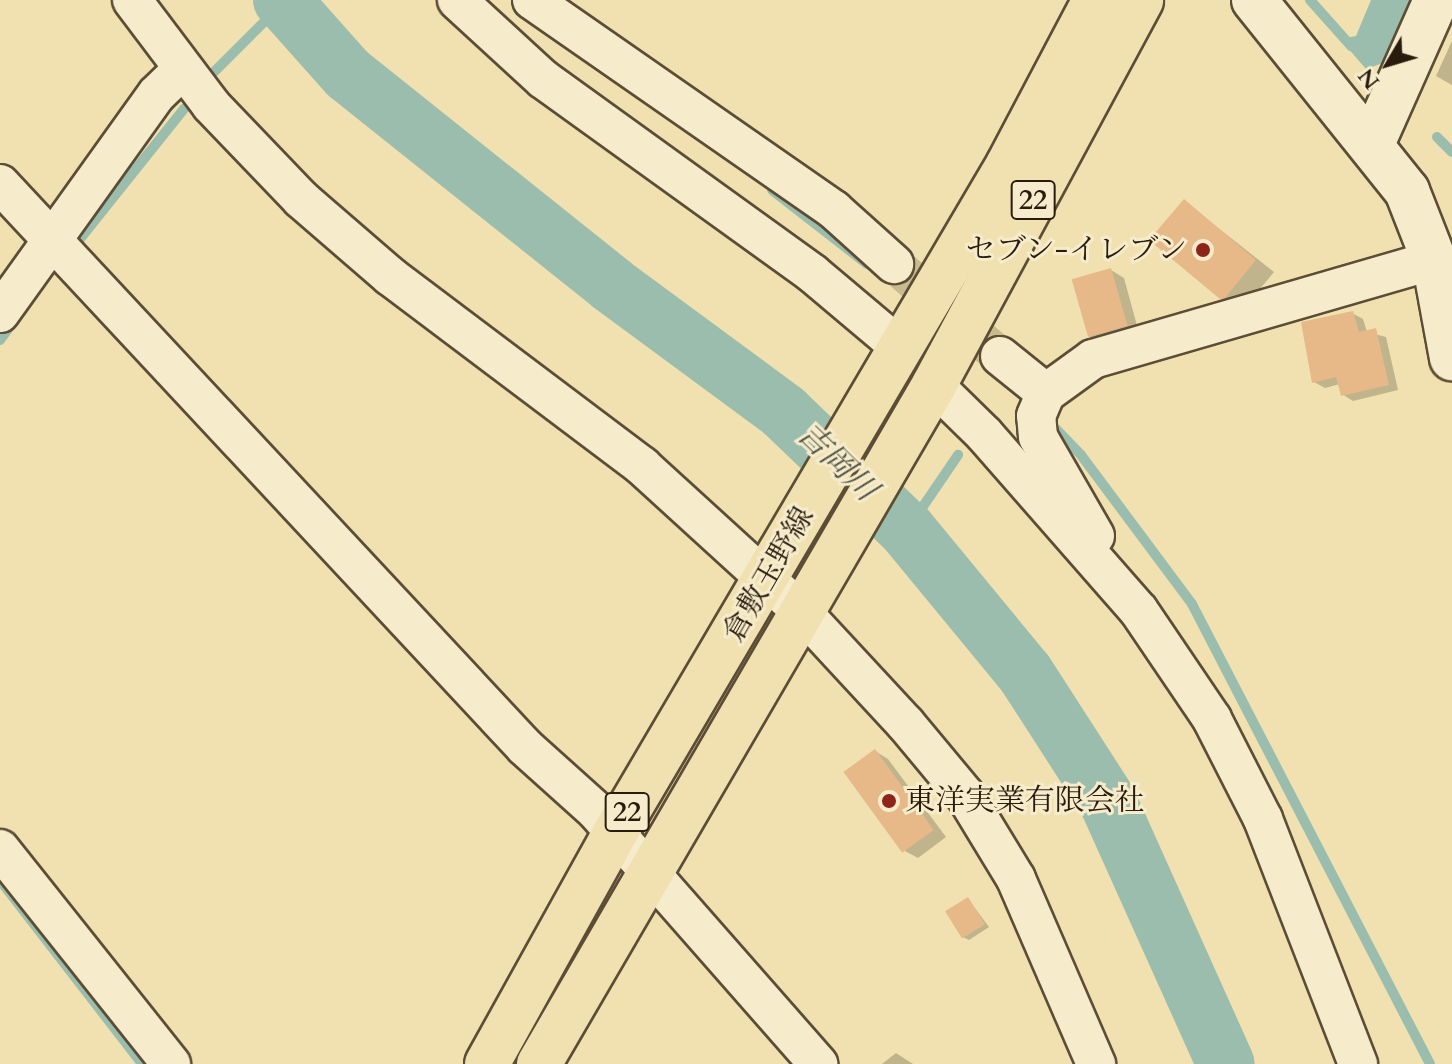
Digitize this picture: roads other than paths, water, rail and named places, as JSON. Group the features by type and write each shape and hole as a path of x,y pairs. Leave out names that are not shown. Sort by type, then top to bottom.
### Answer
{"main road":[{"name":"倉敷玉野線","path":"487,1064 615,833 771,573 1008,165 1095,0"},
{"name":"倉敷玉野線","path":"539,1064 929,393 1141,0"},
{"path":"1254,0 1407,191 1434,260 1452,358"},
{"path":"1372,144 1436,0"}],"street":[{"path":"132,0 183,69 257,154 344,239 642,466 807,605 965,795 1016,879 1096,1064"},
{"path":"457,0 543,79 812,273 895,358"},
{"path":"481,0 566,56 582,38"},
{"path":"532,0 582,38 834,210 894,264"},
{"path":"0,313 63,248 157,94 183,69"},
{"path":"0,184 63,248 525,747 615,833 818,1064"},
{"path":"1358,1064 1263,819 1212,719 1139,611 1038,437 1036,416 1046,393 1093,359 1434,260"},
{"path":"1000,356 1046,393"},
{"path":"929,393 984,434 1139,611"},
{"path":"0,849 171,1064"}],"waterway":[{"name":"吉岡川","path":"282,0 348,74 612,285 784,412 907,530 1025,673 1108,802 1226,1064"},
{"path":"1310,0 1351,46"},
{"path":"214,72 284,2"},
{"path":"71,250 184,109"},
{"path":"1437,137 1452,152"},
{"path":"772,190 867,264"},
{"path":"0,340 13,322"},
{"path":"1056,429 1081,455 1192,604 1430,1064"},
{"path":"907,530 958,455"},
{"path":"0,880 142,1064"}],"tunnel":[{"path":"894,264 1000,356"}],"place":[{"name":"セブン-イレブン","path":"1203,250"},
{"name":"東洋実業有限会社","path":"889,801"}]}
